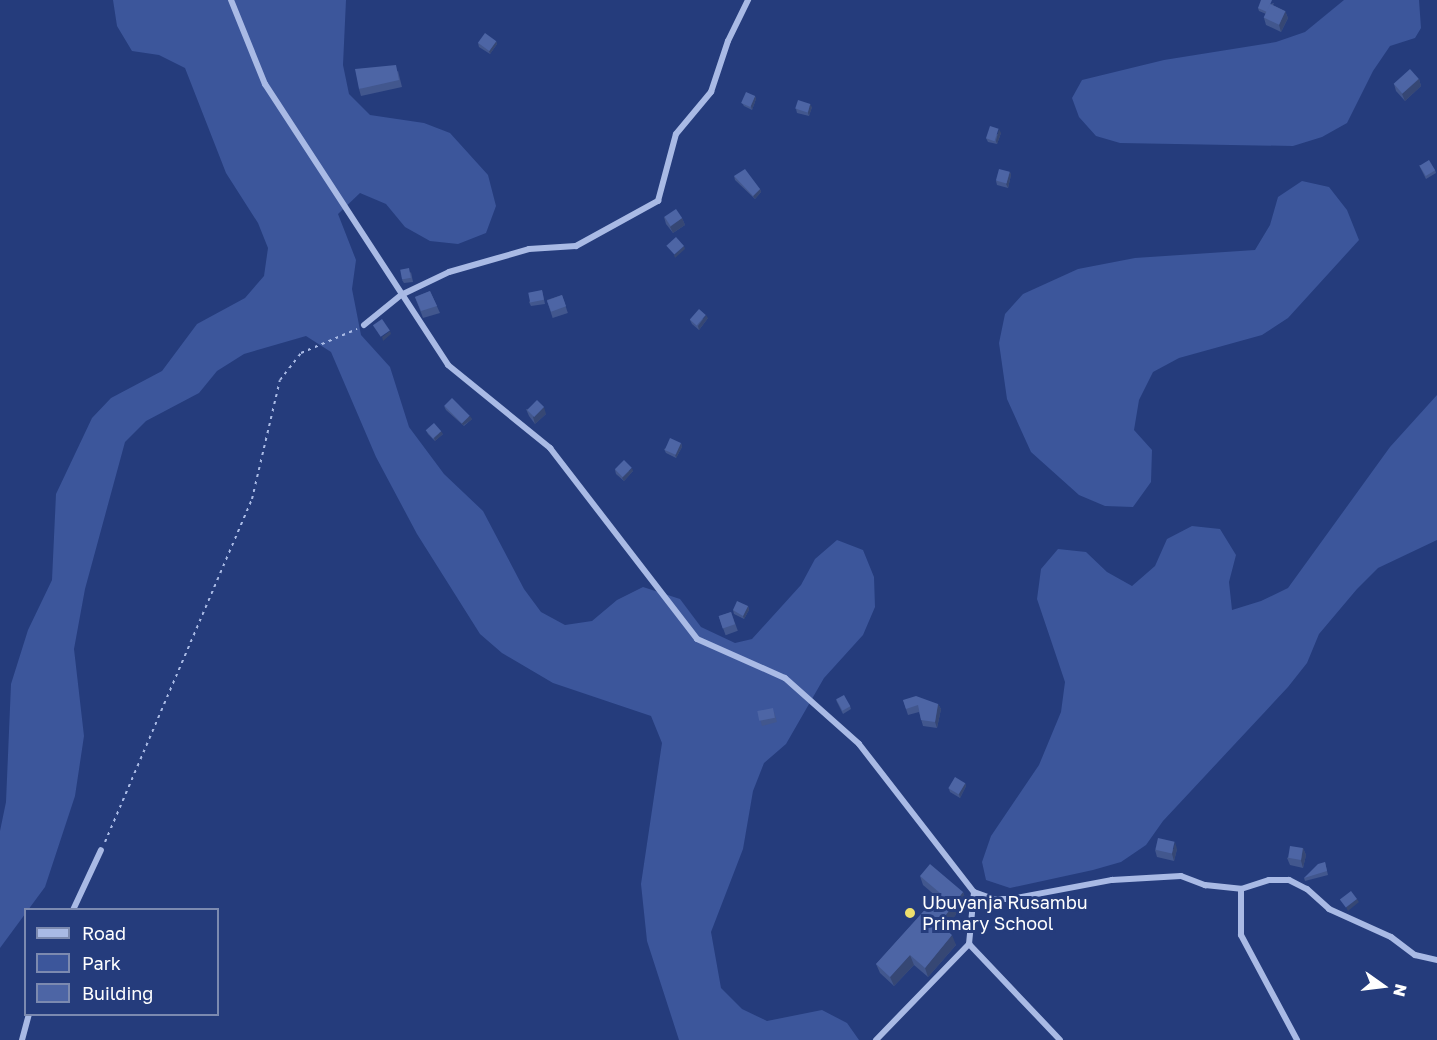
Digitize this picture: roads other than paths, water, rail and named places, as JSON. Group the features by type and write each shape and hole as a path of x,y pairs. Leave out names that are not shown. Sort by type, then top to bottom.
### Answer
{"street":[{"path":"231,0 265,84 448,365 550,448 697,639 785,678 859,744 974,892 993,899 1011,899 1079,884 1180,876 1205,885 1241,889 1269,880 1289,880 1307,889 1329,909 1391,937 1415,955 1437,960"},
{"path":"364,325 402,295 449,272 529,249 576,246 658,201 672,142 711,92 728,41 748,0"},
{"path":"73,908 101,850"},
{"path":"1241,889 1241,935 1297,1040"},
{"path":"876,1040 969,944 974,892"},
{"path":"969,944 1060,1040"},
{"path":"22,1040 28,1016"}],"place":[{"name":"Ubuyanja Rusambu Primary School","path":"910,913"}]}
